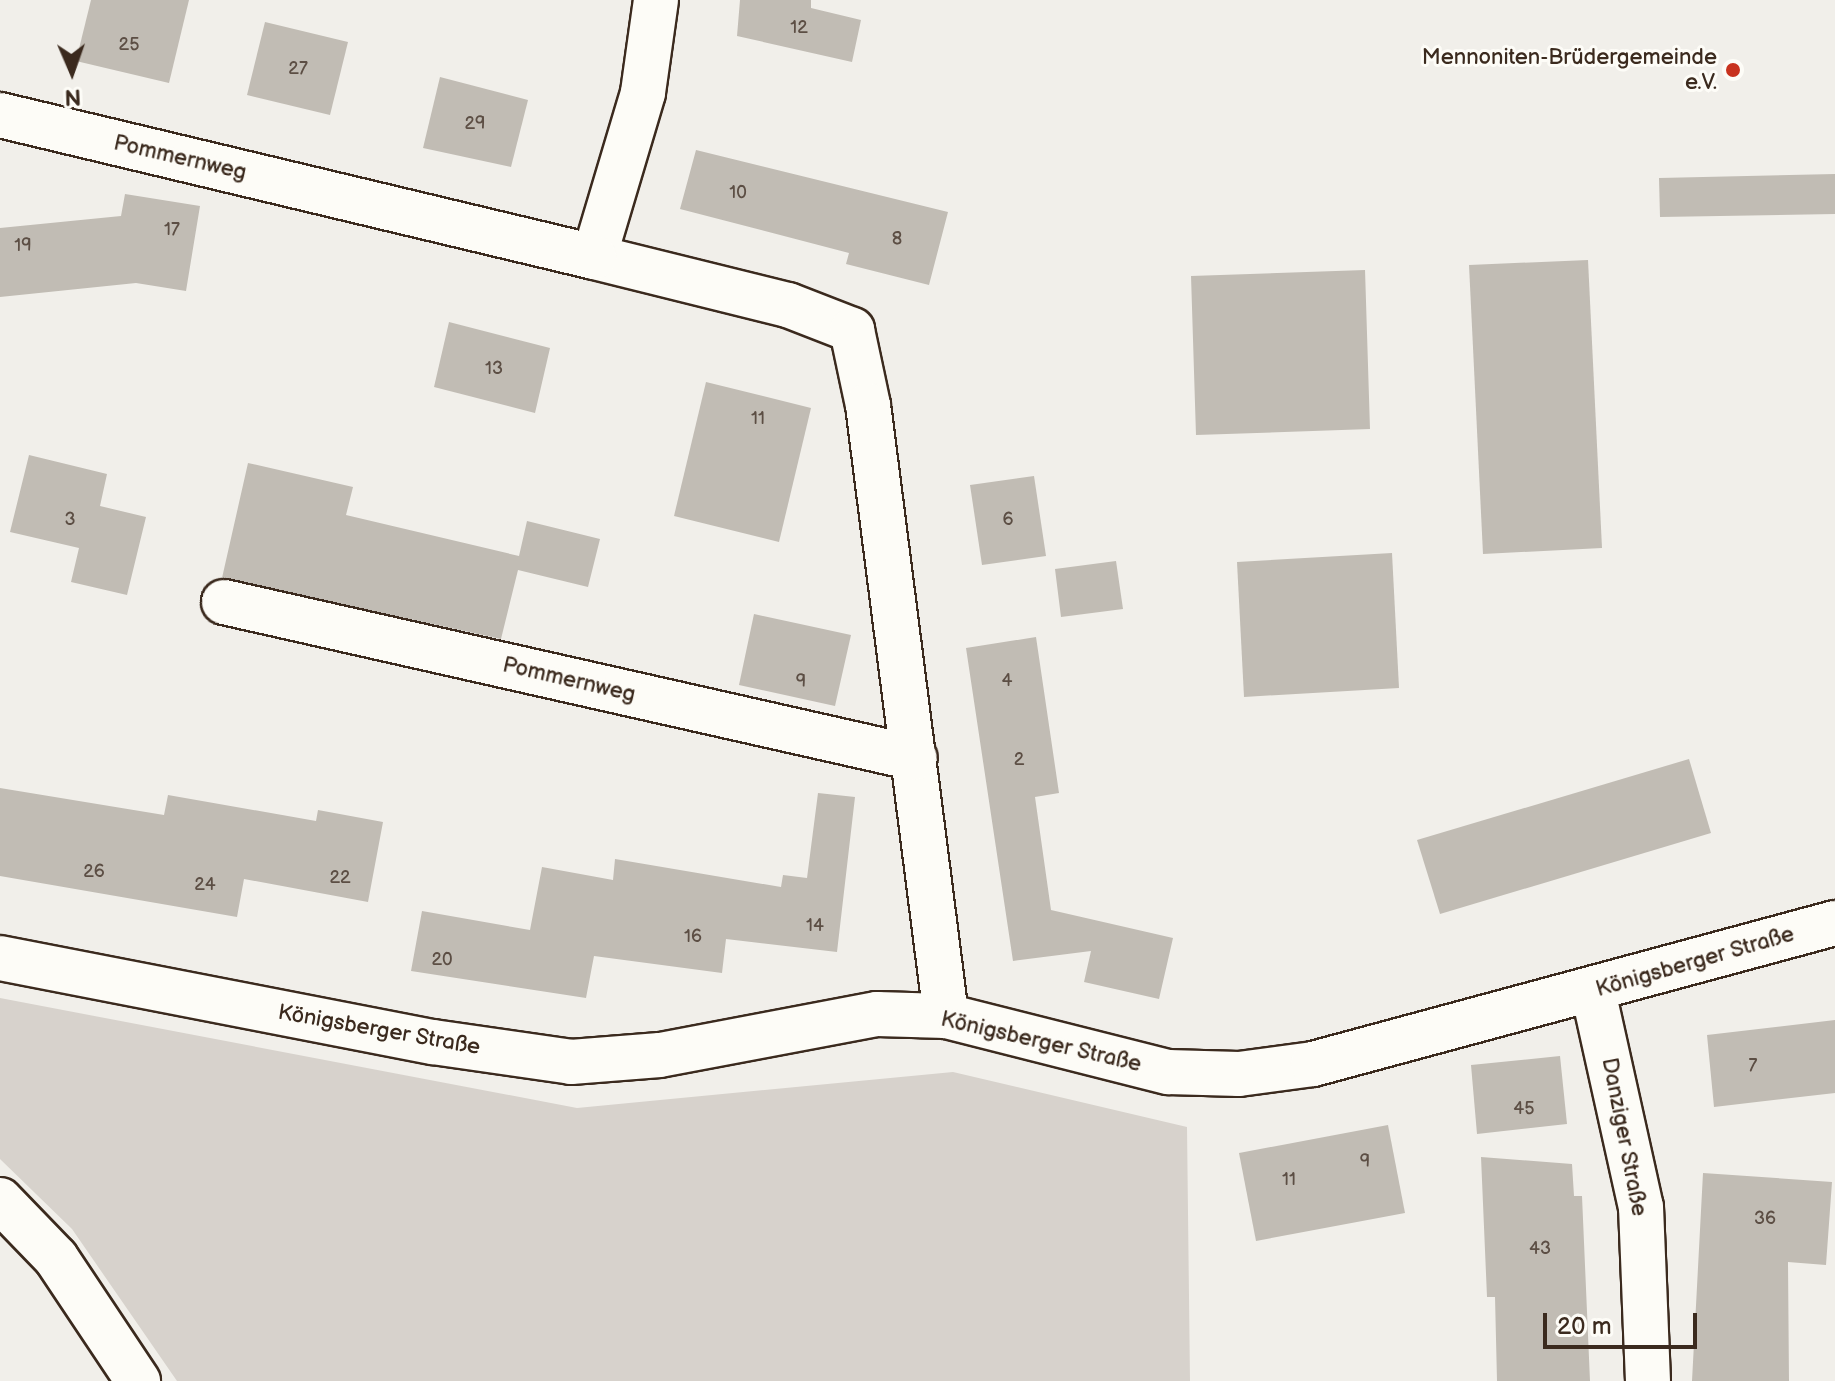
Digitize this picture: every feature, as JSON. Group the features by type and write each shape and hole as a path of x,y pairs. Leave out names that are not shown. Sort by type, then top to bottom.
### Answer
{"street":[{"path":"594,257 643,93 656,0"},
{"name":"Pommernweg","path":"0,115 788,305 852,330 868,405 946,1016"},
{"name":"Pommernweg","path":"224,602 915,758"},
{"name":"Königsberger Straße","path":"0,958 433,1042 571,1062 660,1055 877,1014 946,1016 1168,1072 1239,1074 1313,1064 1593,991 1835,923"},
{"name":"Danziger Straße","path":"1593,991 1641,1207 1648,1381"},
{"path":"0,1200 56,1258 138,1381"}],"shaded area":[{"path":"0,998 577,1108 953,1072 1187,1127 1190,1381 177,1381 72,1229 0,1159"}],"building":[{"path":"91,0 189,0 169,83 76,61"},
{"path":"740,0 811,0 811,8 861,20 852,62 737,36"},
{"path":"265,22 348,42 330,115 247,95"},
{"path":"440,77 528,100 511,167 423,148"},
{"path":"696,150 948,212 929,285 846,264 849,253 680,209"},
{"path":"1835,174 1835,214 1660,217 1659,178"},
{"path":"125,194 200,206 186,291 136,283 0,297 0,228 121,216"},
{"path":"1588,260 1602,548 1483,554 1469,265"},
{"path":"1365,270 1370,429 1196,435 1191,276"},
{"path":"449,322 550,348 535,413 434,387"},
{"path":"706,382 811,408 779,542 674,516"},
{"path":"29,455 107,474 100,506 146,517 127,595 71,582 79,548 10,532"},
{"path":"248,463 353,487 346,515 519,556 527,521 600,539 588,587 518,570 501,639 222,578"},
{"path":"1034,476 1046,556 982,565 970,485"},
{"path":"1392,553 1399,688 1244,697 1237,562"},
{"path":"1116,561 1123,609 1061,617 1055,569"},
{"path":"754,614 851,635 835,706 739,685"},
{"path":"1036,637 1059,793 1035,797 1051,910 1173,938 1159,999 1084,982 1091,951 1013,961 966,648"},
{"path":"1689,759 1711,833 1440,914 1417,840"},
{"path":"0,788 164,815 168,795 316,821 318,810 383,822 368,902 244,879 237,917 0,876"},
{"path":"818,793 855,797 837,952 726,939 722,973 594,956 586,998 411,971 422,911 530,930 542,867 613,880 615,859 781,887 783,875 807,878"},
{"path":"1835,1020 1835,1093 1714,1107 1707,1035"},
{"path":"1560,1056 1567,1124 1477,1134 1471,1065"},
{"path":"1388,1125 1405,1213 1256,1241 1239,1153"},
{"path":"1481,1157 1572,1164 1574,1196 1582,1196 1590,1381 1497,1381 1495,1297 1487,1297"},
{"path":"1703,1173 1832,1182 1826,1265 1788,1262 1789,1381 1692,1381"}],"place":[{"name":"Mennoniten-Brüdergemeinde e.V.","path":"1733,70"}]}
